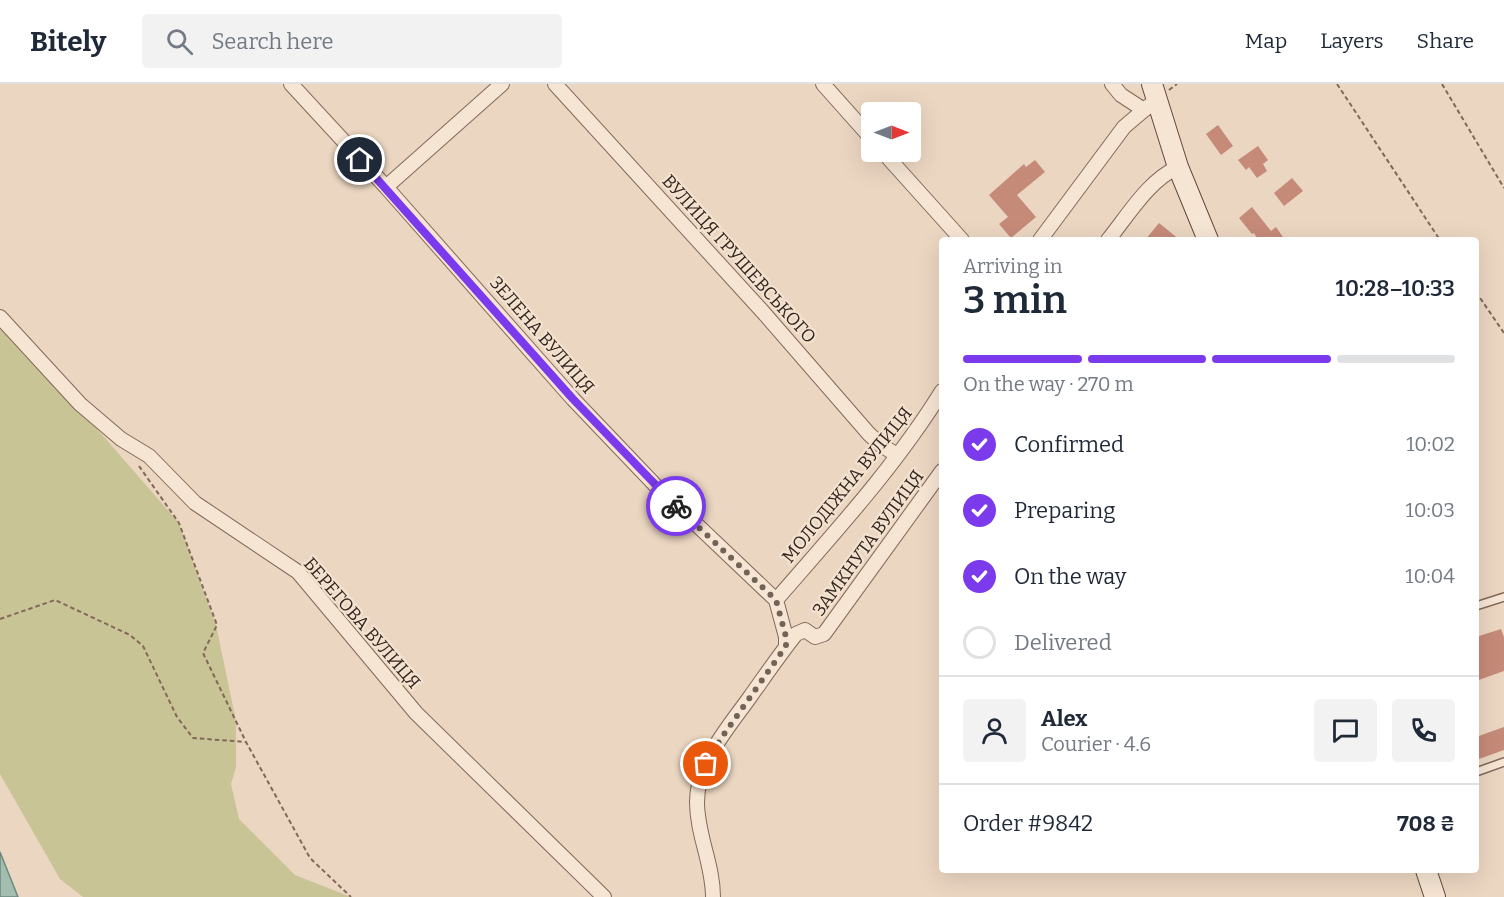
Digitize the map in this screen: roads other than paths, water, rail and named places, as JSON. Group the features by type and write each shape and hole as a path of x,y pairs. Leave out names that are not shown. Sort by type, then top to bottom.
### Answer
{"street":[{"name":"ЗЕЛЕНА ВУЛИЦЯ","path":"291,84 386,187 573,399 656,486 776,600"},
{"path":"386,187 502,84"},
{"name":"ВУЛИЦЯ ГРУШЕВСЬКОГО","path":"555,84 733,278 869,434 897,455"},
{"path":"823,84 861,127"},
{"path":"1112,84 1121,94 1151,98"},
{"path":"1151,98 1207,237"},
{"path":"1042,237 1124,127 1151,98"},
{"path":"892,162 959,237"},
{"path":"1110,237 1154,183 1163,174 1178,167"},
{"name":"БЕРЕГОВА ВУЛИЦЯ","path":"0,317 80,404 121,439 149,456 195,503 298,572 416,713 604,897"},
{"name":"МОЛОДІЖНА ВУЛИЦЯ","path":"776,600 869,492 923,422 939,396"},
{"name":"ЗАМКНУТА ВУЛИЦЯ","path":"713,897 713,879 698,816 697,799 700,779 706,764 720,740 786,646 800,631 805,630 815,637 824,634 939,481"},
{"path":"776,600 786,637 786,646"},
{"path":"1427,873 1436,897"}],"lane":[{"path":"1479,605 1504,597"},
{"path":"1479,771 1504,763"}]}
